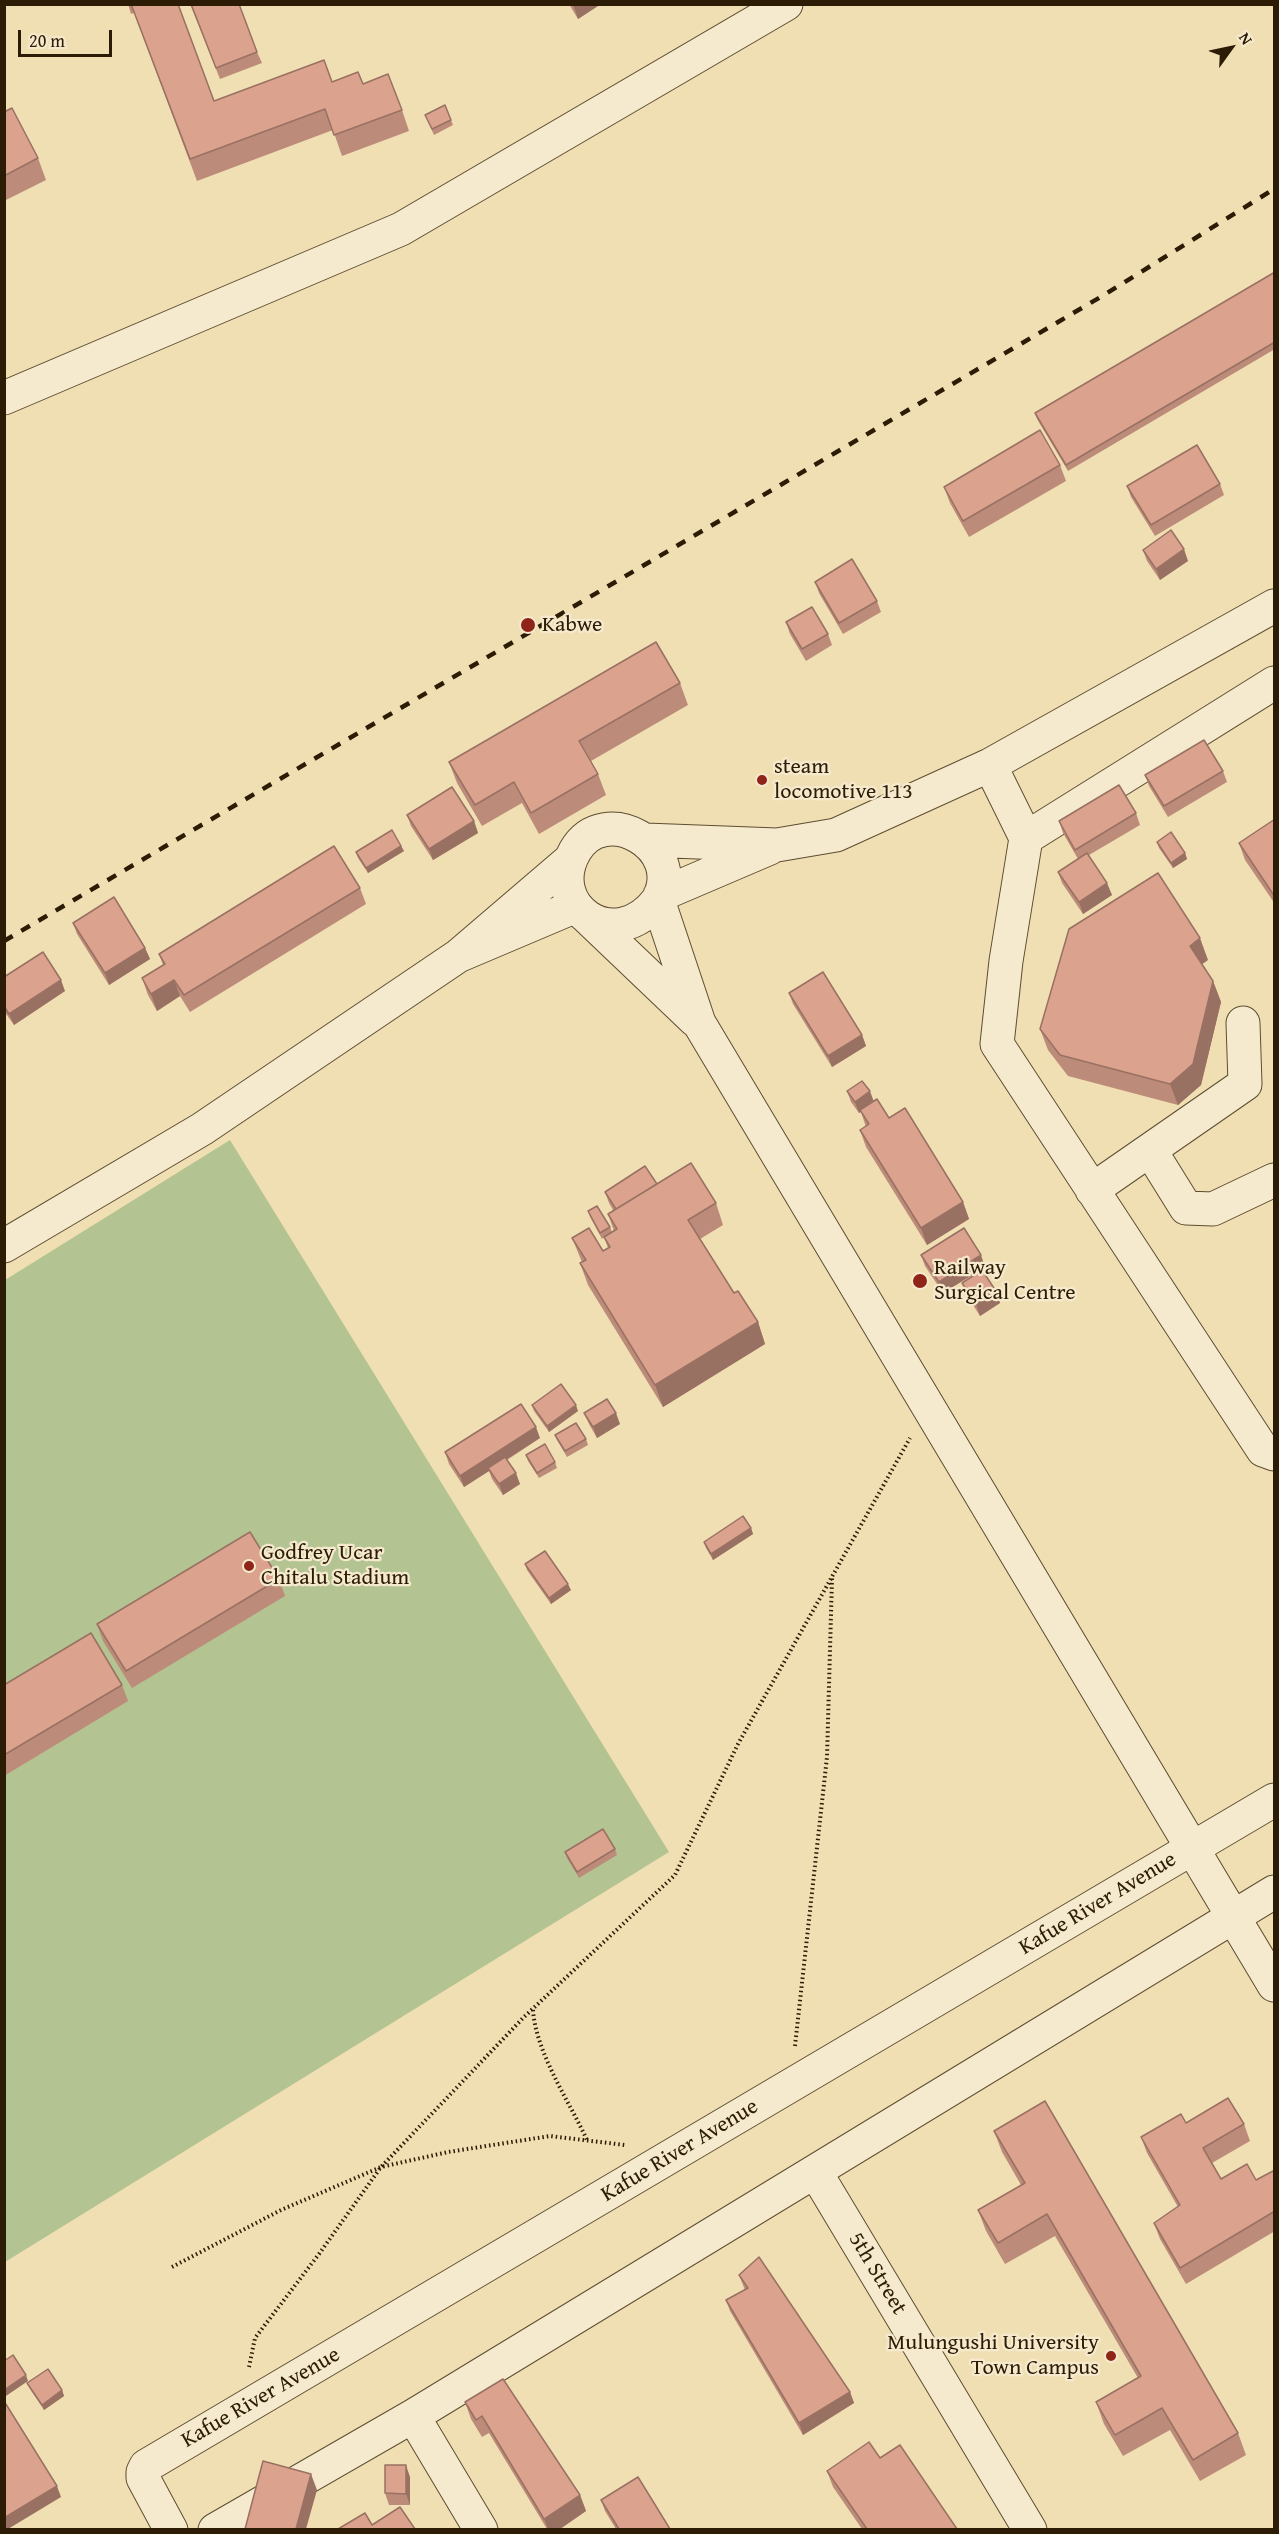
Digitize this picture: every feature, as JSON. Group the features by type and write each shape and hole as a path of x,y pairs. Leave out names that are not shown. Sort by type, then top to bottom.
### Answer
{"street":[{"path":"4,398 401,229 786,4"},
{"path":"645,840 777,845 836,835 990,765 1275,606"},
{"path":"1026,838 1275,683"},
{"path":"990,765 1026,838 1006,961 997,1044 1263,1450 1275,1454"},
{"path":"4,1246 202,1129 458,956 569,861 576,848 588,837 602,831 617,829 632,832 656,851 662,865 663,880 659,898 648,913 634,922 618,926 602,924 582,911"},
{"path":"659,898 777,845"},
{"path":"569,861 567,877 569,892 582,911 699,1023"},
{"path":"659,898 699,1023 1275,1985"},
{"path":"458,956 582,911"},
{"path":"1092,1190 1245,1084 1242,1023"},
{"path":"1150,1150 1186,1208 1214,1209 1275,1180"},
{"name":"Kafue River Avenue","path":"171,2529 143,2478 146,2466 1275,1800"},
{"path":"215,2529 413,2416 1275,1892"},
{"name":"5th Street","path":"816,2173 1030,2529"},
{"path":"413,2416 481,2529"}],"path":[{"path":"257,2400 247,2376 255,2338 381,2167 461,2081 533,2009 675,1875 738,1744 928,1406"},
{"path":"791,2085 827,1757 832,1577"},
{"path":"533,2009 534,2024 540,2042 587,2140"},
{"path":"172,2268 281,2210 381,2167 448,2152 550,2136 626,2145"}],"green space":[{"name":"Godfrey Ucar Chitalu Stadium","path":"230,1140 669,1852 5,2262 5,1280"}],"building":[{"path":"131,4 178,4 214,101 324,60 332,82 358,72 363,84 388,74 402,110 334,135 325,109 190,159"},
{"path":"191,4 239,4 257,52 216,68"},
{"path":"445,105 451,120 432,129 425,115"},
{"path":"12,108 38,158 4,176 4,112"},
{"path":"1275,272 1275,342 1066,465 1035,413"},
{"path":"1040,430 1060,465 963,521 944,487"},
{"path":"1197,445 1220,484 1151,525 1127,486"},
{"path":"1171,530 1184,549 1156,569 1143,550"},
{"path":"852,559 877,601 839,623 815,582"},
{"path":"812,607 828,634 802,649 786,622"},
{"path":"656,642 680,683 579,741 598,774 531,813 514,782 475,805 449,762"},
{"path":"1204,740 1223,771 1164,806 1145,775"},
{"path":"1119,785 1136,813 1075,850 1059,821"},
{"path":"452,787 474,821 429,849 407,815"},
{"path":"1275,819 1275,897 1239,843"},
{"path":"392,830 401,846 366,868 356,852"},
{"path":"1171,832 1185,853 1171,863 1157,842"},
{"path":"334,846 360,888 184,995 174,980 151,994 142,978 165,964 159,954"},
{"path":"1087,853 1107,883 1079,902 1058,872"},
{"path":"1158,873 1200,938 1190,946 1213,981 1193,1064 1170,1084 1060,1055 1040,1029 1069,929"},
{"path":"114,897 145,948 105,973 73,923"},
{"path":"43,952 61,980 9,1014 4,1006 4,977"},
{"path":"823,972 862,1035 828,1056 789,993"},
{"path":"862,1081 870,1091 855,1102 847,1091"},
{"path":"877,1099 889,1118 905,1108 963,1202 921,1228 860,1130 869,1124 860,1110"},
{"path":"691,1163 716,1203 688,1220 734,1293 738,1291 758,1322 655,1385 580,1263 586,1260 572,1238 589,1228 603,1251 610,1247 604,1237 617,1229 608,1214"},
{"path":"645,1166 657,1184 616,1209 605,1192"},
{"path":"597,1206 610,1227 600,1233 588,1211"},
{"path":"964,1228 981,1255 939,1282 921,1255"},
{"path":"982,1270 996,1291 976,1304 962,1283"},
{"path":"561,1384 576,1405 547,1426 532,1405"},
{"path":"607,1399 616,1413 593,1427 584,1413"},
{"path":"521,1404 536,1427 460,1476 445,1452"},
{"path":"576,1423 586,1439 565,1451 555,1435"},
{"path":"545,1444 555,1462 537,1473 526,1455"},
{"path":"505,1457 516,1473 499,1484 488,1468"},
{"path":"743,1516 751,1528 711,1554 704,1542"},
{"path":"250,1532 279,1579 126,1671 97,1624"},
{"path":"545,1551 568,1584 549,1598 525,1564"},
{"path":"91,1633 122,1685 4,1755 4,1685"},
{"path":"603,1829 615,1849 577,1872 565,1852"},
{"path":"1228,2098 1244,2124 1203,2148 1221,2179 1247,2164 1256,2180 1273,2171 1275,2174 1275,2211 1180,2268 1154,2223 1180,2205 1141,2137 1181,2114 1186,2123"},
{"path":"1045,2101 1238,2433 1193,2460 1162,2408 1115,2435 1096,2402 1141,2376 1047,2214 998,2243 978,2210 1025,2183 994,2131"},
{"path":"759,2257 850,2392 799,2423 726,2300 748,2288 739,2275"},
{"path":"13,2355 26,2375 4,2390 4,2361"},
{"path":"48,2369 62,2390 42,2405 27,2383"},
{"path":"503,2379 580,2495 544,2519 482,2416 476,2420 465,2402"},
{"path":"4,2401 57,2486 4,2518"},
{"path":"869,2442 880,2458 900,2445 957,2529 867,2529 827,2471"},
{"path":"263,2461 311,2474 296,2529 245,2529"},
{"path":"385,2465 406,2465 406,2494 385,2493"},
{"path":"638,2477 670,2529 619,2529 601,2500"},
{"path":"400,2507 415,2529 338,2529 365,2513 372,2525"}],"railway":[{"path":"4,941 1104,295 1274,189"}],"place":[{"name":"Kabwe","path":"528,625"},
{"name":"steam locomotive 113","path":"762,780"},
{"name":"Railway Surgical Centre","path":"920,1281"},
{"name":"Godfrey Ucar Chitalu Stadium","path":"249,1566"},
{"name":"Mulungushi University Town Campus","path":"1111,2356"}]}
